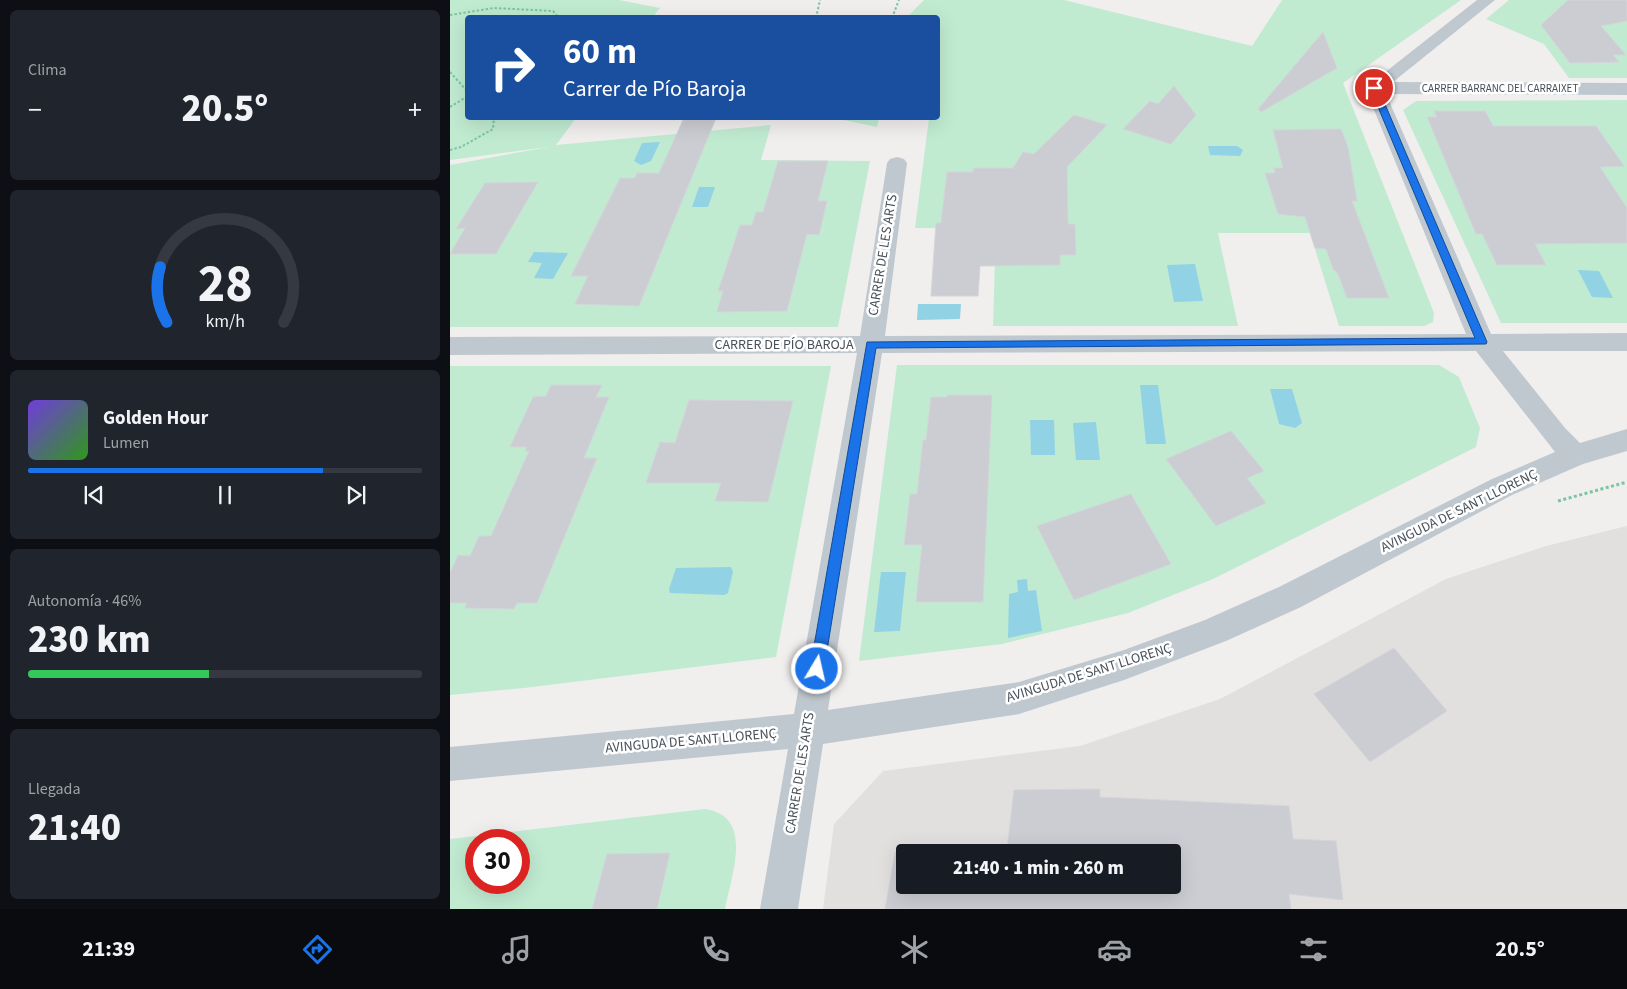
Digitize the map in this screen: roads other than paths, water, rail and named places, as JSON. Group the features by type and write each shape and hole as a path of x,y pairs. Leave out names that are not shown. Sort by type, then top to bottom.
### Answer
{"street":[{"path":"1488,0 1374,88 1482,342 1555,435 1575,455"},
{"name":"CARRER BARRANC DEL CARRAIXET","path":"1374,88 1627,89"},
{"name":"CARRER DE LES ARTS","path":"779,909 871,345 897,163"},
{"name":"CARRER DE PÍO BAROJA","path":"450,346 1627,342"},
{"name":"AVINGUDA DE SANT LLORENÇ","path":"450,764 807,730 1019,698 1124,665 1215,631 1281,601 1502,487 1575,455 1627,440"}],"water":[{"path":"660,142 651,161 641,165 634,161 642,143"},
{"path":"1208,146 1237,146 1243,150 1240,156 1210,155"},
{"path":"699,187 715,187 708,207 692,207"},
{"path":"534,252 568,253 553,279 534,278 542,263 528,262"},
{"path":"1195,264 1203,301 1174,302 1167,265"},
{"path":"1578,270 1599,271 1613,298 1592,297"},
{"path":"918,304 961,304 960,319 917,320"},
{"path":"1140,385 1158,385 1166,444 1146,444"},
{"path":"1270,389 1292,389 1302,423 1295,428 1279,424"},
{"path":"1030,420 1054,420 1055,455 1031,455"},
{"path":"1096,422 1100,460 1076,460 1073,423"},
{"path":"731,567 733,572 728,593 724,595 670,593 669,589 676,568"},
{"path":"881,572 906,572 900,631 874,632"},
{"path":"1027,579 1028,591 1036,590 1042,631 1008,638 1009,594 1018,592 1017,580"}]}
